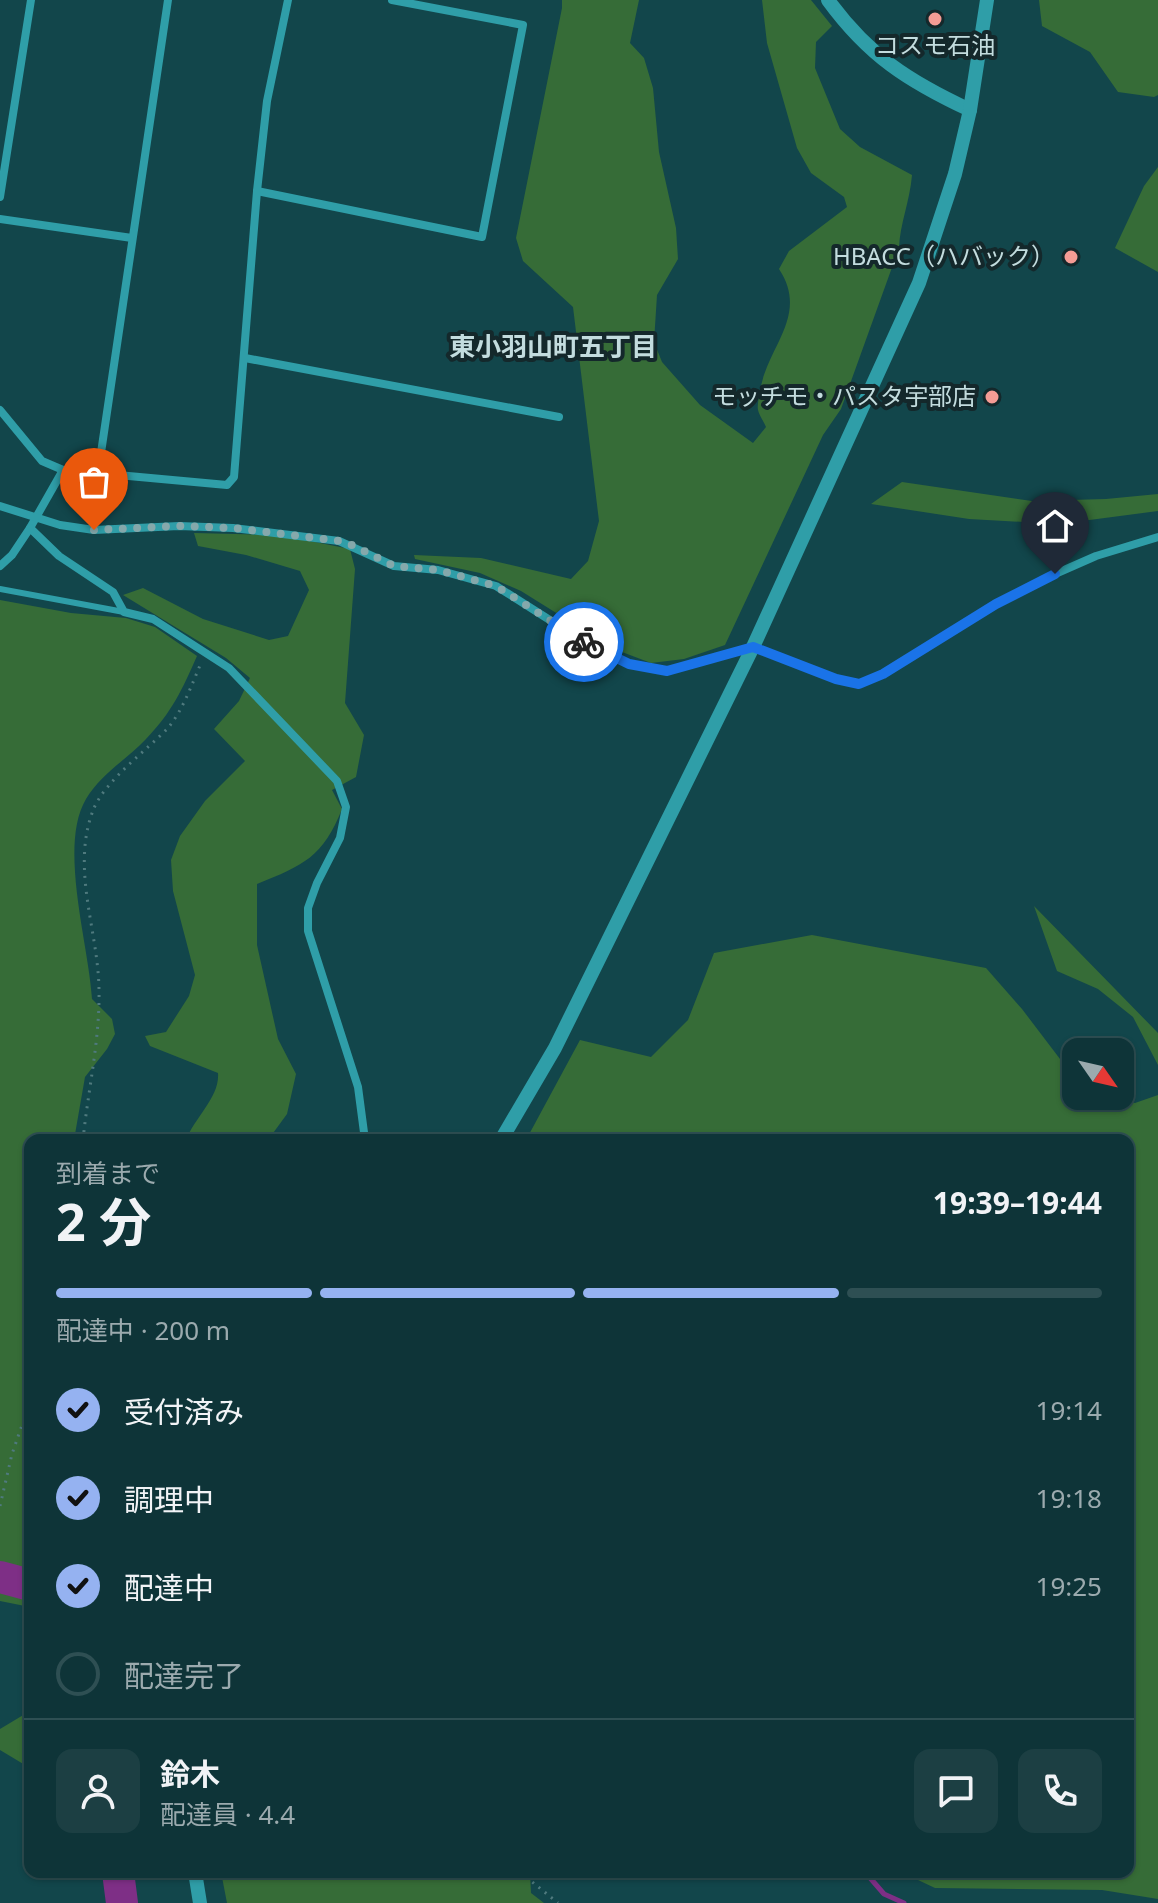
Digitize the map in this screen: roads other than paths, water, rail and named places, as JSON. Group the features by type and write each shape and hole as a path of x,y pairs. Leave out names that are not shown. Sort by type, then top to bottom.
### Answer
{"street":[{"path":"0,197 31,0"},
{"path":"98,473 168,0"},
{"path":"0,410 42,461 63,470 227,485 234,477 267,101 288,0"},
{"path":"257,191 482,237 523,25 392,0"},
{"path":"828,0 847,26 879,57 906,77 970,110"},
{"path":"505,1134 555,1048 753,647 919,283 955,174 970,110 987,0"},
{"path":"0,219 132,238"},
{"path":"245,358 559,417"},
{"path":"0,566 12,555 30,528 63,470"},
{"path":"0,506 60,525 94,530 179,526 233,528 339,541 394,566 438,570 496,586 586,643 629,664 667,671 753,647 836,679 859,684 883,674 996,604 1055,574 1096,556 1158,537"},
{"path":"30,528 59,556 113,592 124,612 153,619 207,652 253,691 337,781 346,807 340,838 308,908 308,931 358,1087 364,1134"},
{"path":"196,1878 200,1903"}],"lane":[{"path":"0,589 124,612"}],"waterway":[{"path":"0,1577 24,1583"},
{"path":"119,1878 122,1903"},
{"path":"870,1878 884,1894 904,1903"}],"place":[{"name":"コスモ石油","path":"935,19"},
{"name":"HBACC（ハバック）","path":"1071,257"},
{"name":"モッチモ・パスタ宇部店","path":"992,397"}],"district":[{"name":"東小羽山町五丁目","path":"553,347"}]}
